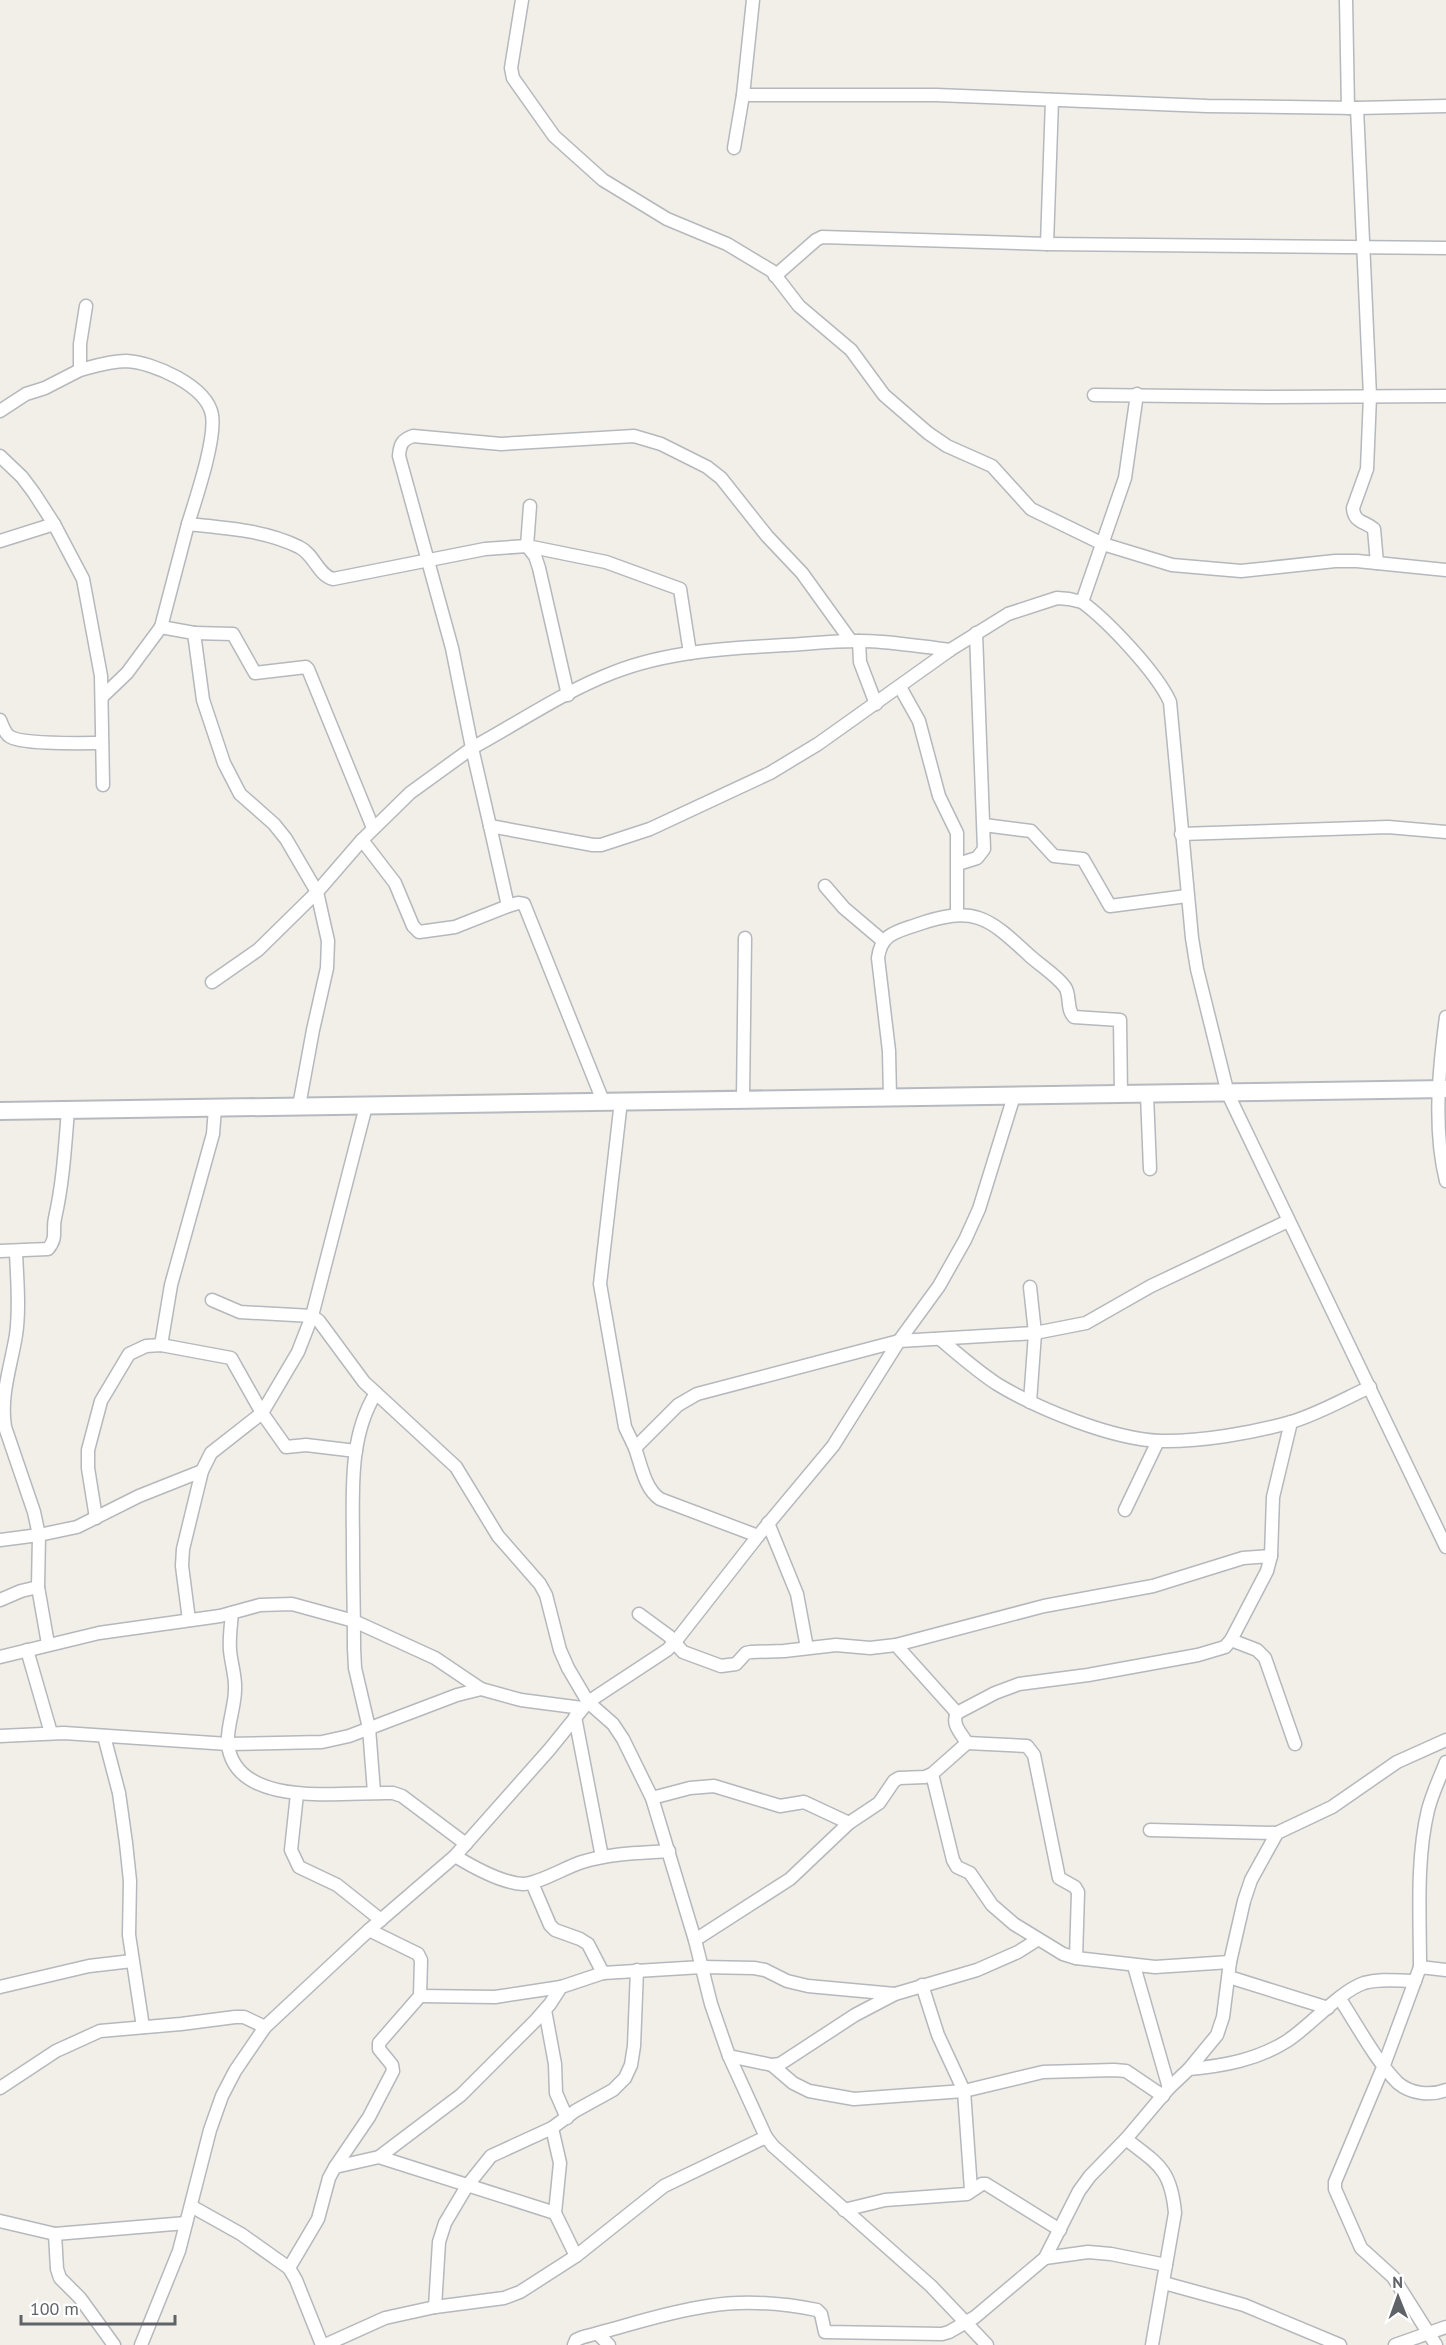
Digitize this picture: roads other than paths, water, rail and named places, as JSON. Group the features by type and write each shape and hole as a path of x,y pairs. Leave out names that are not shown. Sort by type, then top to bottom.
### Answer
{"main road":[{"path":"0,1111 1442,1089"}],"street":[{"path":"522,0 511,68 513,78 554,136 603,180 667,219 727,244 764,266 776,276 799,306 851,350 884,395 928,433 947,446 992,466 1031,509 1103,544 1172,565 1241,571 1335,561 1446,570"},
{"path":"734,148 743,95 753,0"},
{"path":"1346,0 1370,396 1367,469 1353,508 1356,520 1374,530 1377,563"},
{"path":"743,95 936,95 1207,106 1352,108 1446,106"},
{"path":"1047,244 1052,100"},
{"path":"776,276 822,237 1047,244 1446,248"},
{"path":"80,370 80,344 86,306"},
{"path":"0,411 26,394 45,388 80,370 110,362 128,361 153,366 176,377 192,387 210,407 213,418 206,462 176,565 161,627 127,673 103,696"},
{"path":"1094,394 1265,397 1446,396"},
{"path":"1082,602 1125,478 1137,394"},
{"path":"508,906 452,648 399,456 400,445 405,439 413,436 501,444 634,436 661,444 707,467 721,478 744,510 802,573 855,641 860,662 876,704"},
{"path":"0,456 22,477 54,524 83,579 97,648 103,696 103,785"},
{"path":"530,506 527,546 535,556 539,568 568,695"},
{"path":"0,541 54,524"},
{"path":"188,524 252,532 279,538 302,548 327,577 333,579 485,549 527,546 606,562 677,587 682,593 690,653"},
{"path":"490,826 601,845 676,818 770,773 818,744 950,650 1008,614 1057,598 1082,602 1109,626 1147,667 1165,691 1170,702 1187,896 1197,969 1228,1094 1446,1547"},
{"path":"161,627 195,633 234,634 255,673 308,669 373,828"},
{"path":"195,633 203,700 224,763 240,794 274,824 286,839 317,892 328,941 327,968 299,1106"},
{"path":"958,864 977,858 984,849 976,633"},
{"path":"212,982 258,950 317,892 373,828 410,793 472,748 612,673 653,660 740,647 855,641 950,650"},
{"path":"900,687 919,721 939,796 957,833 957,914"},
{"path":"0,720 9,736 14,738 42,742 102,743"},
{"path":"984,825 1031,831 1054,856 1083,859 1110,906 1187,896"},
{"path":"1181,834 1388,827 1446,832"},
{"path":"362,840 395,883 416,931 454,927 508,906 524,904 603,1101"},
{"path":"825,886 844,908 883,941"},
{"path":"890,1098 889,1051 878,958 883,941 890,934 936,918 957,914 986,920 1009,936 1065,987 1070,1013 1074,1017 1120,1020 1121,1095"},
{"path":"743,1099 745,938"},
{"path":"1446,1017 1441,1149 1446,1181"},
{"path":"1148,1095 1150,1169"},
{"path":"141,2345 169,2279 191,2206 210,2130 222,2096 235,2071 265,2027 369,1930 455,1856 549,1750 582,1709 667,1650 675,1642 768,1523 833,1446 899,1341 939,1286 965,1240 979,1209 1014,1096"},
{"path":"621,1101 600,1284 625,1427 650,1489 660,1499 758,1536"},
{"path":"189,1620 182,1566 183,1549 202,1471 211,1453 262,1413 292,1362 312,1316 366,1106"},
{"path":"161,1345 171,1285 213,1134 215,1108"},
{"path":"0,1251 48,1249 54,1242 54,1221 60,1198 68,1110"},
{"path":"635,1448 678,1405 697,1394 899,1341 1035,1333 1086,1323 1151,1286 1288,1221"},
{"path":"16,1252 18,1322 3,1396 3,1415 4,1427 34,1512 39,1536 39,1587 48,1644"},
{"path":"1030,1287 1035,1333 1030,1402"},
{"path":"213,1300 240,1312 312,1316 324,1326 364,1382 456,1467 498,1536 540,1584 546,1595 560,1650 578,1688 602,1857"},
{"path":"940,1339 971,1366 997,1384 1030,1402 1092,1426 1127,1436 1158,1441 1229,1434 1291,1422 1370,1387"},
{"path":"96,1518 88,1468 88,1450 101,1401 129,1354 146,1346 161,1345 231,1358 262,1413 286,1447 306,1445 356,1451"},
{"path":"374,1792 369,1728 355,1668 354,1621 356,1451 362,1421 376,1393"},
{"path":"967,1743 955,1724 957,1713 995,1693 1019,1684 1088,1675 1198,1655 1225,1647 1231,1640 1267,1571 1271,1556 1273,1497 1291,1422"},
{"path":"1125,1510 1158,1441"},
{"path":"0,1540 39,1536 77,1527 139,1496 202,1471"},
{"path":"768,1523 798,1594 807,1648"},
{"path":"639,1614 675,1642 683,1652 721,1666 736,1664 746,1653 751,1652 836,1645 870,1648 896,1645 1044,1606 1153,1586 1243,1558 1271,1556"},
{"path":"0,1600 21,1591 39,1587"},
{"path":"0,1657 99,1633 232,1613 260,1605 292,1604 354,1621 435,1658 480,1689 521,1700 582,1709 613,1724 623,1739 652,1798 729,2056 766,2137 773,2146 931,2286 987,2345"},
{"path":"232,1613 230,1639 235,1692 228,1744 238,1767 247,1776 263,1787 297,1794 393,1793 402,1796 466,1844"},
{"path":"1231,1640 1257,1650 1265,1658 1295,1744"},
{"path":"896,1645 957,1713"},
{"path":"27,1650 51,1733"},
{"path":"0,1736 51,1733 228,1744 334,1741 480,1689"},
{"path":"104,1736 118,1793 129,1867 129,1935 143,2027"},
{"path":"1150,1830 1277,1833 1332,1807 1397,1762 1446,1740"},
{"path":"695,1940 790,1879 849,1823 879,1803 894,1781 899,1778 932,1774 967,1743 1027,1746 1035,1755 1059,1878 1075,1887 1078,1892 1076,1958"},
{"path":"1436,2345 1393,2277 1361,2248 1335,2189 1335,2182 1384,2065 1420,1967 1421,1880 1425,1828 1428,1808 1446,1762"},
{"path":"932,1774 953,1860 957,1867 970,1873 992,1905 1037,1940 1063,1954 1076,1958 1134,1966 1155,1967 1230,1962"},
{"path":"652,1798 690,1788 714,1786 780,1806 804,1802 849,1823"},
{"path":"297,1794 291,1850 299,1867 337,1885 381,1920"},
{"path":"825,2332 918,2340 942,2334 966,2324 1045,2258 1079,2191 1090,2176 1126,2139 1166,2092 1190,2069 1217,2035 1223,2017 1230,1962 1251,1880 1277,1833"},
{"path":"455,1856 475,1868 520,1884 532,1883 561,1869 613,1854 669,1851"},
{"path":"532,1883 550,1925 555,1930 588,1944 603,1973"},
{"path":"289,2268 318,2219 329,2178 369,2117 393,2071 392,2065 379,2049 379,2043 420,1996 421,1960 418,1954 369,1930"},
{"path":"729,2056 772,2065 780,2064 855,2015 895,1994 977,1970 1018,1952 1037,1940"},
{"path":"0,1987 89,1966 132,1961"},
{"path":"1134,1966 1166,2092"},
{"path":"420,1996 495,1997 561,1987 603,1973 702,1967 754,1968 765,1970 787,1981 808,1986 895,1994"},
{"path":"1420,1967 1446,1970"},
{"path":"435,2307 439,2242 446,2223 467,2186 491,2156 552,2128 613,2090 625,2078 631,2065 637,1970"},
{"path":"1229,1977 1328,2008"},
{"path":"1190,2069 1226,2066 1286,2042 1362,1984 1378,1980 1415,1981"},
{"path":"922,1985 938,2035 964,2091 972,2190"},
{"path":"335,2167 379,2157 461,2095 545,2010 561,1987"},
{"path":"1340,1999 1384,2065 1399,2083 1408,2089 1426,2094 1446,2090"},
{"path":"545,2010 555,2064 556,2093 567,2118"},
{"path":"0,2088 56,2051 99,2031 235,2017 244,2017 265,2027"},
{"path":"772,2065 793,2083 809,2091 854,2099 964,2091 1035,2073 1114,2070 1126,2072 1166,2092"},
{"path":"552,2128 560,2163 555,2213 576,2256"},
{"path":"191,2206 241,2234 289,2268 324,2345 385,2319 435,2307 504,2298 520,2292 576,2256 664,2186 766,2137"},
{"path":"1126,2139 1160,2166 1168,2177 1173,2192 1175,2213 1152,2345"},
{"path":"379,2157 555,2213"},
{"path":"844,2210 885,2200 959,2196 967,2194 982,2184 992,2186 1060,2230"},
{"path":"0,2221 55,2234 186,2223"},
{"path":"55,2234 57,2269 60,2278 80,2298 114,2345"},
{"path":"1045,2258 1088,2252 1111,2254 1166,2265"},
{"path":"1164,2283 1244,2305 1340,2345"},
{"path":"574,2345 576,2340 583,2337 708,2306 736,2303 774,2304 817,2310 822,2314 826,2345"},
{"path":"1395,2345 1446,2326"},
{"path":"598,2334 609,2345"}]}
